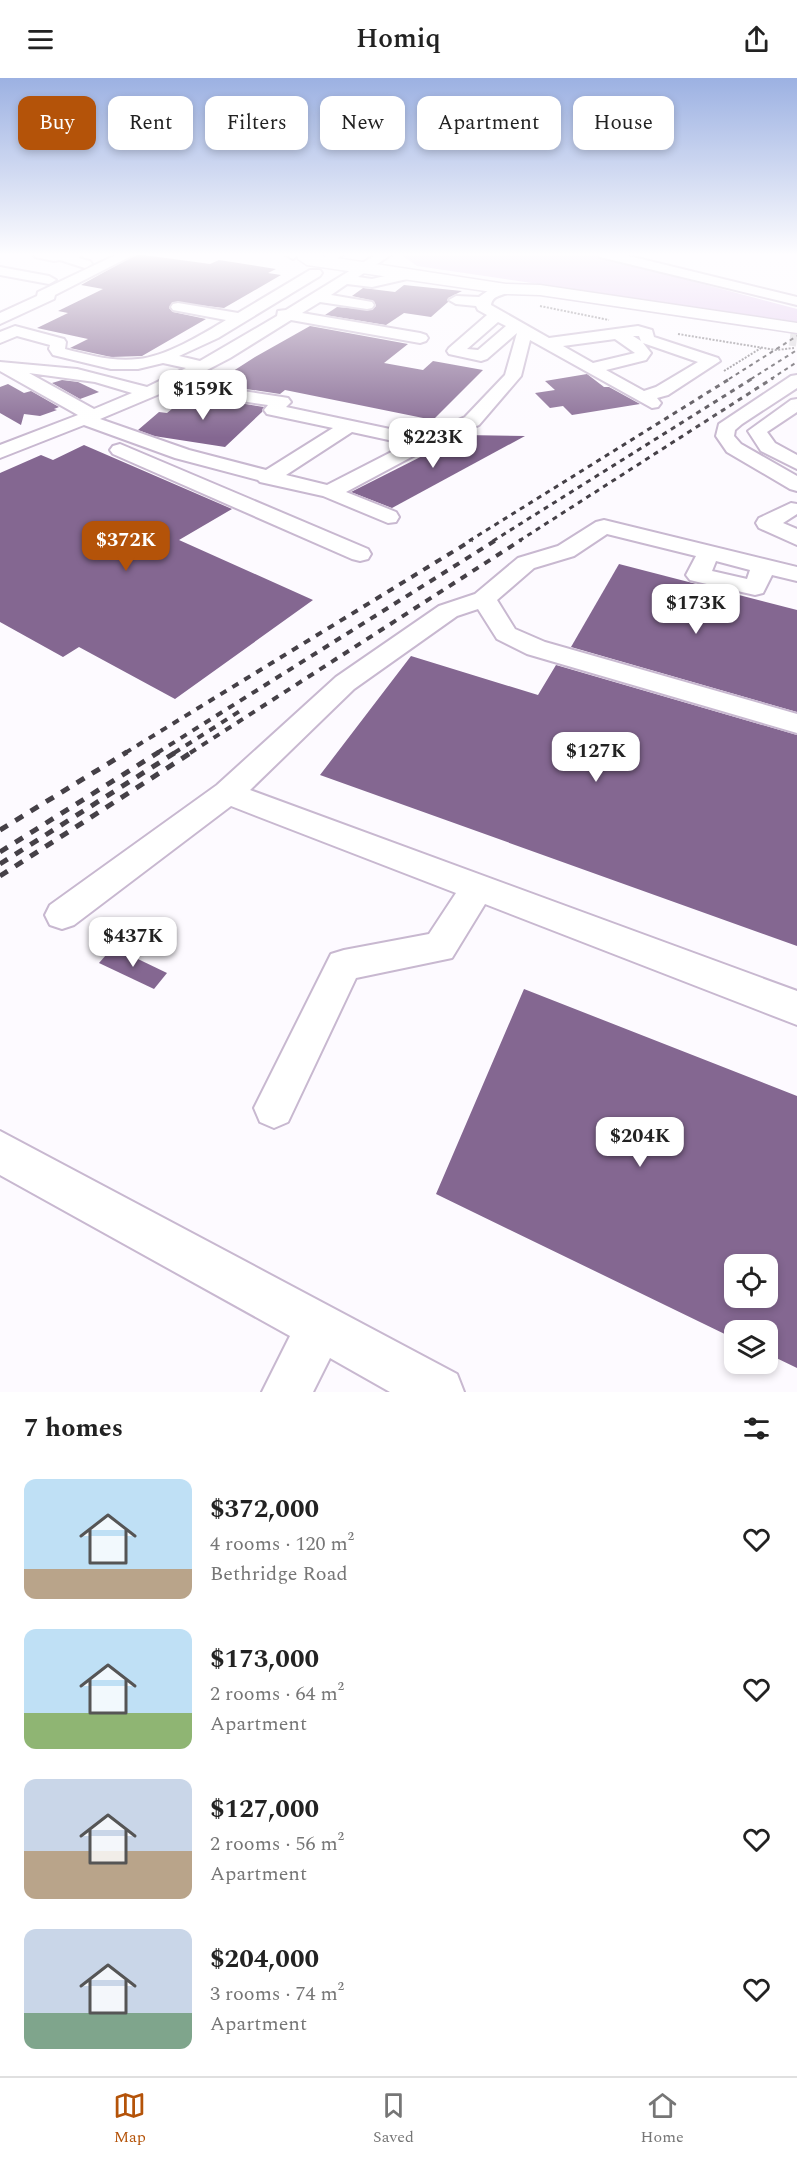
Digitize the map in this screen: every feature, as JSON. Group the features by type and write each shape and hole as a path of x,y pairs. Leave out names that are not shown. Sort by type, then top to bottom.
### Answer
{"main road":[{"path":"689,315 793,333"}],"street":[{"path":"8,334 44,315"},
{"path":"190,315 226,326"},
{"path":"209,315 240,318"},
{"path":"8,334 58,342 59,352 139,365 162,358 244,315"},
{"path":"0,452 147,393 243,344 290,315"},
{"path":"293,315 420,338"},
{"path":"520,328 481,356 455,351 495,316 520,328 549,344 593,368 648,400 712,361 663,347 647,339 642,332 617,333 549,344"},
{"path":"330,492 425,442 472,421 513,376 520,328"},
{"path":"593,368 640,357 643,353 637,346 617,333"},
{"path":"208,336 243,344"},
{"path":"162,358 201,366"},
{"path":"147,393 126,384 96,378 35,368 4,366 109,429 182,454 267,478 330,492 388,517"},
{"path":"166,384 282,402 273,410 425,442"},
{"path":"109,429 188,387"},
{"path":"795,392 771,397 726,428 725,436 735,448 797,484"},
{"path":"795,392 757,431 768,447 797,463"},
{"path":"267,478 349,426"},
{"path":"0,430 26,442"},
{"path":"56,430 89,437 360,554"},
{"path":"745,454 768,447 783,447 790,441"},
{"path":"791,509 767,523 797,538"},
{"path":"62,915 228,793 345,683 448,611 484,599 526,563 566,551 604,527 763,567 794,580"},
{"path":"484,599 506,634 536,648 797,724"},
{"path":"228,793 797,1008"},
{"path":"274,1108 344,965 440,947 478,887"},
{"path":"0,1152 439,1392"},
{"path":"287,1392 320,1327"}],"shaded area":[{"path":"752,315 797,315 797,322"}],"building":[{"path":"63,315 189,315 206,319 142,356 111,357 70,348 88,339 37,328"},
{"path":"327,315 401,315 386,325"},
{"path":"310,326 408,344 384,363 423,370 433,361 483,370 433,420 285,390 280,394 213,384"},
{"path":"587,374 604,387 609,387 640,404 572,415 563,406 550,408 535,393 555,390 545,381"},
{"path":"62,380 78,382 99,392 80,399 52,383"},
{"path":"8,384 24,393 31,391 59,407 54,409 57,410 40,416 24,414 21,425 0,413 0,387"},
{"path":"189,395 264,407 262,412 225,447 154,436 138,430 159,412 167,413"},
{"path":"464,435 525,436 392,508 351,492"},
{"path":"84,445 232,509 179,540 313,600 175,699 79,647 63,657 0,622 0,473 41,455 53,460"},
{"path":"619,564 797,610 797,712 571,647"},
{"path":"411,656 538,695 556,665 797,735 797,946 320,775"},
{"path":"113,947 167,973 154,989 99,963"},
{"path":"524,989 797,1096 797,1368 778,1359 778,1320 724,1320 724,1334 436,1194"}],"tunnel":[{"path":"790,337 797,338"}],"railway":[{"path":"729,379 797,336"},
{"path":"751,379 797,350"},
{"path":"771,379 797,362"},
{"path":"469,541 731,378"},
{"path":"493,541 753,378"},
{"path":"519,541 773,378"},
{"path":"125,753 472,540"},
{"path":"157,753 496,540"},
{"path":"190,753 521,540"},
{"path":"174,753 240,711"},
{"path":"0,830 127,752"},
{"path":"0,852 159,752"},
{"path":"0,864 176,752"},
{"path":"0,876 192,752"}]}
